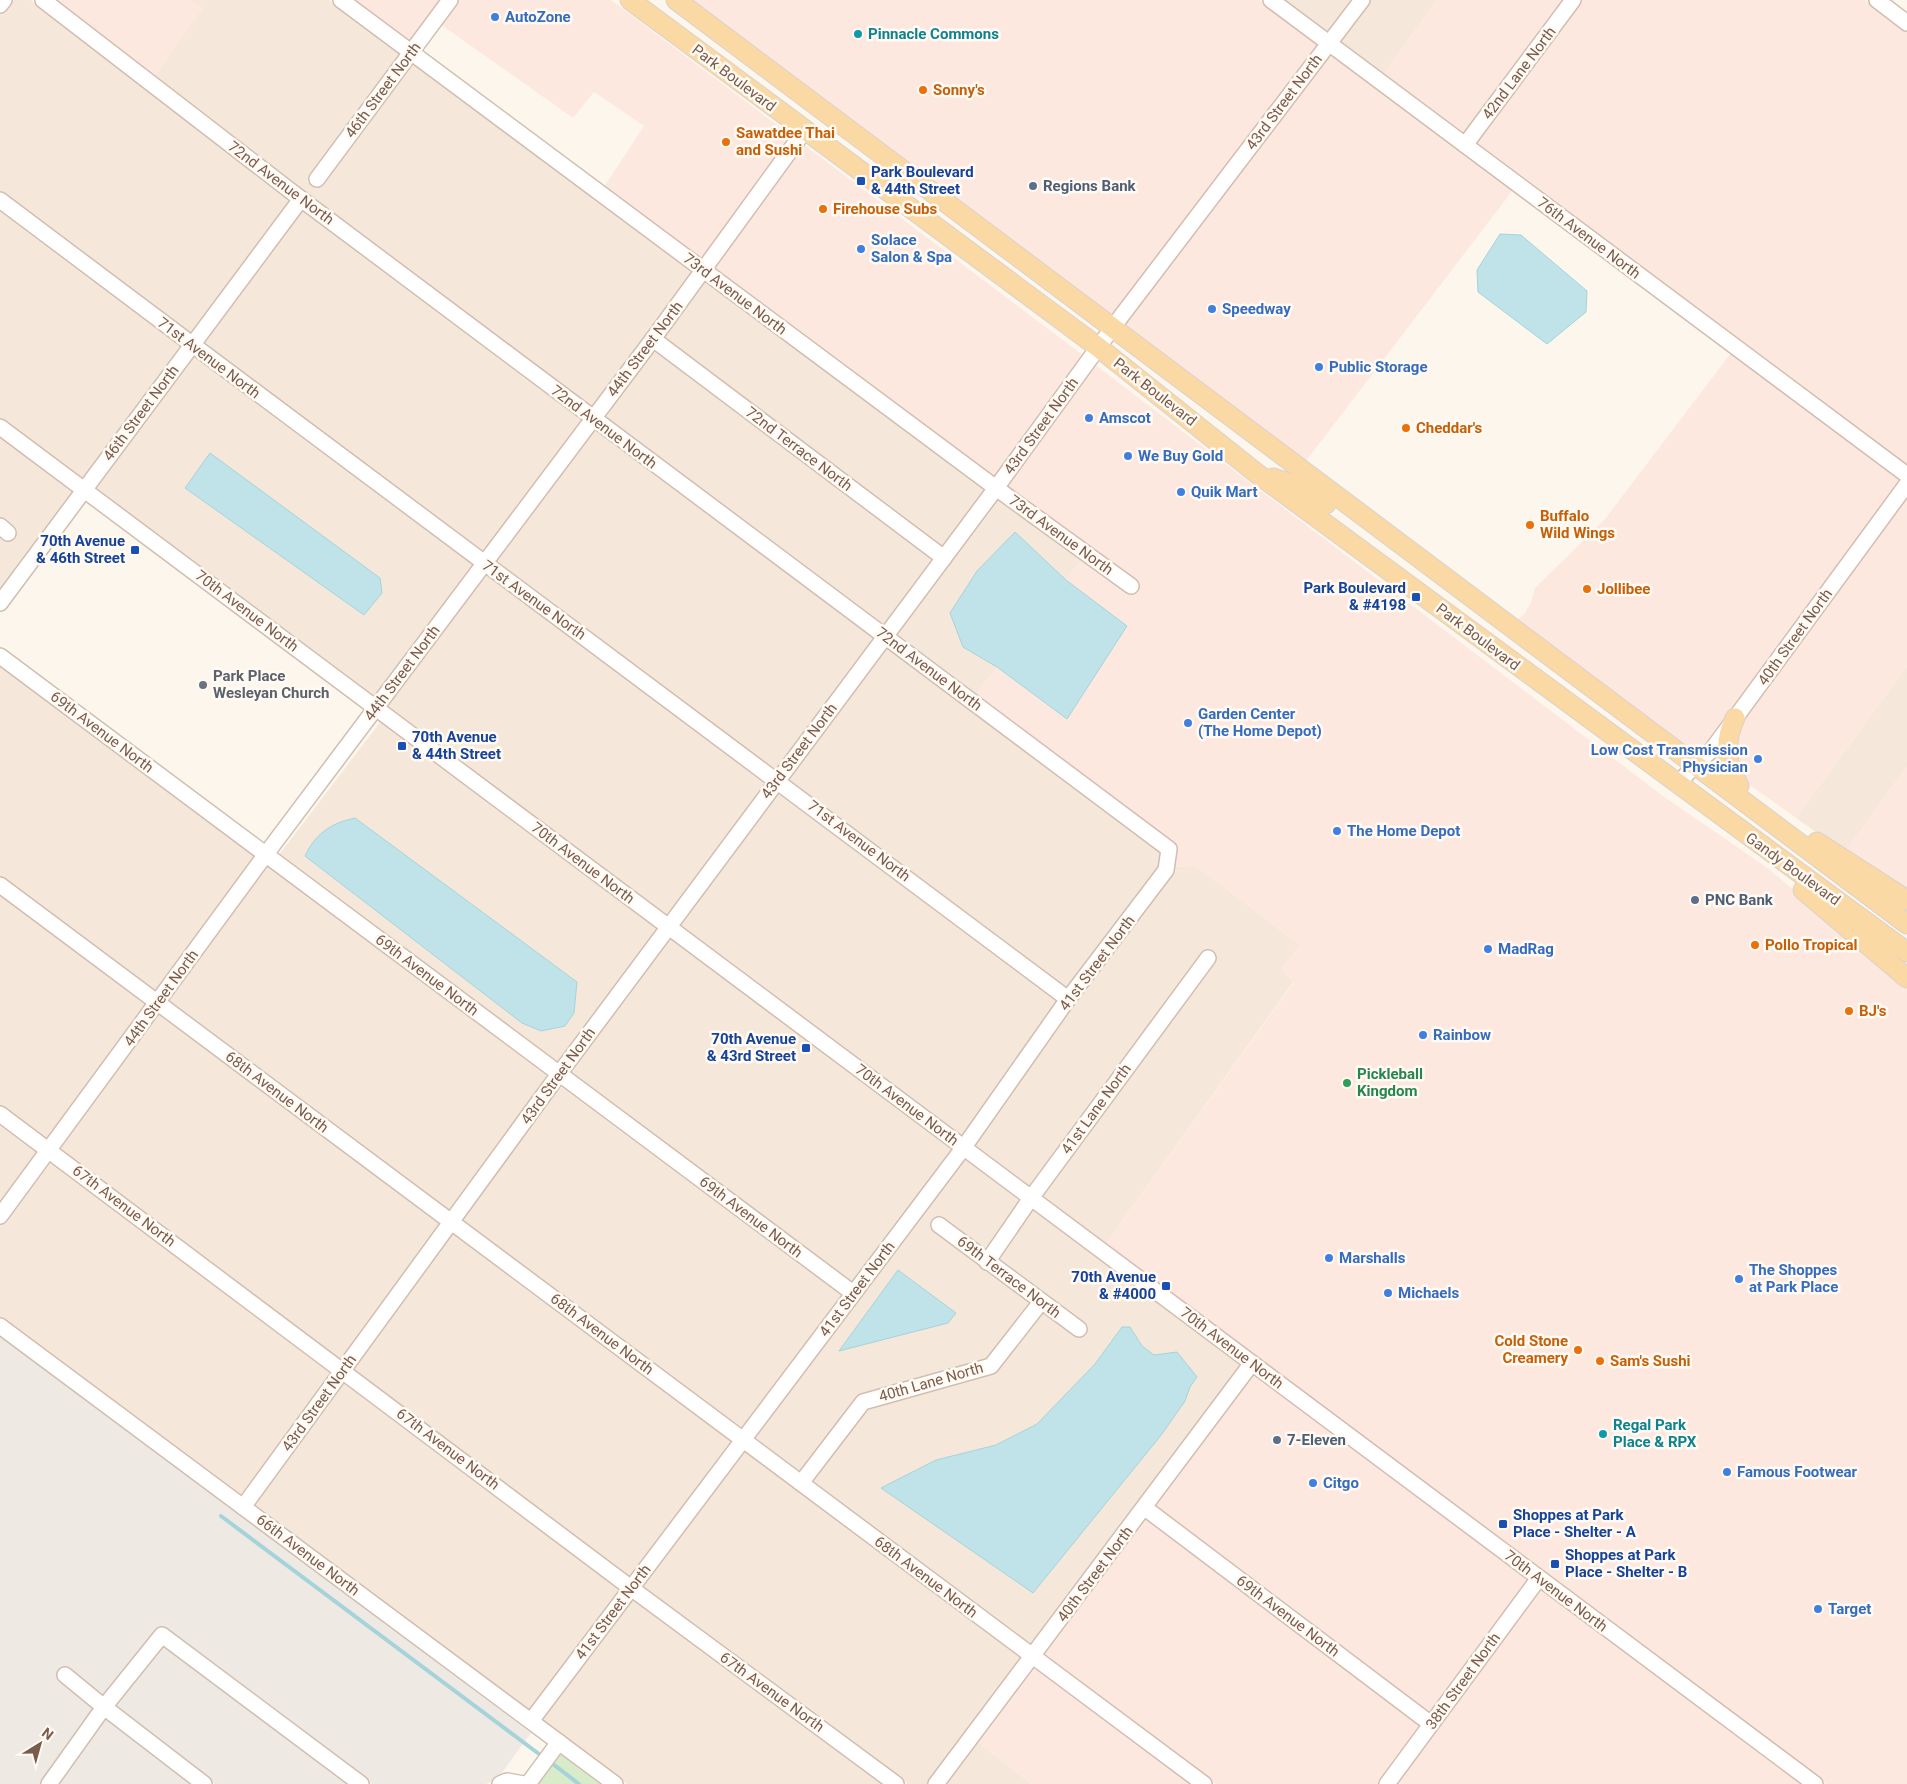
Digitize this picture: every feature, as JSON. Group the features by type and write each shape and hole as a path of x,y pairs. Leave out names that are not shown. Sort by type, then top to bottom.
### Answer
{"main road":[{"name":"Park Boulevard","path":"630,0 1098,347 1255,472 1678,785"},
{"name":"Park Boulevard","path":"676,0 1695,764"},
{"path":"729,74 741,73 753,76 779,91 797,91"},
{"path":"805,130 815,126 826,128 856,146 871,146"},
{"path":"1255,472 1307,489 1383,545 1395,548 1399,543"},
{"path":"1386,569 1395,563 1415,569 1530,654 1565,666"},
{"path":"1735,718 1727,740 1727,750 1732,774 1739,786"},
{"path":"1695,764 1718,771 1812,839 1907,900"},
{"name":"Gandy Boulevard","path":"1695,764 1907,924"},
{"name":"Gandy Boulevard","path":"1678,785 1907,952"},
{"path":"1724,819 1809,895 1907,978"}],"street":[{"path":"0,5 4,0"},
{"name":"72nd Avenue North","path":"43,0 301,199 1169,850"},
{"name":"73rd Avenue North","path":"341,0 996,488 1131,586"},
{"name":"46th Street North","path":"316,179 450,0"},
{"name":"76th Avenue North","path":"1271,0 1907,475"},
{"name":"43rd Street North","path":"243,1507 668,926 996,488 1113,326 1362,0"},
{"name":"42nd Lane North","path":"1465,145 1573,0"},
{"path":"1877,0 1907,23"},
{"name":"44th Street North","path":"0,1216 266,854 653,340 805,130"},
{"name":"46th Street North","path":"0,604 301,199"},
{"name":"71st Avenue North","path":"0,200 484,564 778,779 1068,999"},
{"name":"72nd Terrace North","path":"653,340 944,558"},
{"name":"70th Avenue North","path":"0,427 1815,1784"},
{"name":"40th Street North","path":"1678,785 1695,764 1711,751 1907,484"},
{"name":"69th Avenue North","path":"0,656 853,1293"},
{"name":"41st Street North","path":"531,1721 964,1148 1068,999 1166,870 1169,850"},
{"name":"68th Avenue North","path":"0,885 1204,1784"},
{"name":"41st Lane North","path":"988,1262 1031,1198 1208,958"},
{"name":"67th Avenue North","path":"0,1114 631,1588 896,1784"},
{"name":"69th Terrace North","path":"939,1225 1079,1329"},
{"name":"40th Lane North","path":"801,1483 863,1402 991,1366 1041,1302"},
{"name":"66th Avenue North","path":"0,1326 531,1721 555,1748 615,1784"},
{"name":"40th Street North","path":"936,1784 1252,1364"},
{"name":"69th Avenue North","path":"1145,1508 1431,1724"},
{"name":"38th Street North","path":"1387,1784 1539,1578"},
{"path":"49,1784 104,1707 162,1634 361,1784"},
{"path":"65,1675 204,1784"},
{"path":"500,1784 507,1781 530,1780 555,1748"}],"shaded area":[{"path":"11,0 31,0 292,201 191,336 0,192 0,15"},
{"path":"54,0 191,0 203,8 154,77"},
{"path":"191,0 329,0 402,54 307,181 317,189 412,61 694,273 592,409 154,77 202,8"},
{"path":"353,0 442,0 411,43"},
{"path":"458,0 611,0 793,137 703,261 604,187 644,126 594,92 573,118 440,24"},
{"path":"688,0 1259,0 1320,45 1113,316 804,87 804,84 801,84"},
{"path":"1282,0 1354,0 1328,34"},
{"path":"1369,0 1437,0 1383,75 1338,42"},
{"path":"1437,0 1865,0 1907,31 1907,467 1383,75"},
{"path":"1330,53 1513,190 1306,461 1123,324"},
{"path":"803,144 1084,356 995,479 713,269"},
{"path":"302,208 584,421 483,554 201,343"},
{"path":"0,209 183,347 84,480 0,418"},
{"path":"705,280 987,490 943,548 662,338"},
{"path":"654,349 935,560 884,627 602,417"},
{"path":"1731,353 1902,480 1707,746 1696,755 1517,620 1525,613 1535,588 1605,519"},
{"path":"193,354 475,565 375,699 94,488","holes":["210,454 380,578 382,593 364,615 185,488"]},
{"path":"1094,364 1663,796 1769,869 1907,987 1907,1784 1826,1784 1105,1245 1294,982 1281,970 1300,945 1195,865 1178,867 1174,863 1178,848 1176,843 1171,843 975,696 997,667 1067,719 1127,626 1066,580 1082,559 1132,595 1140,584 1005,486"},
{"path":"594,428 876,639 777,770 493,562"},
{"path":"0,436 75,492 0,593 0,535 9,542 17,531 0,518"},
{"path":"1907,495 1907,666 1796,818 1744,781 1733,748 1741,721"},
{"path":"997,497 1082,559 1066,580 1015,533 963,647 997,667 975,696 894,635"},
{"path":"485,573 769,781 667,917 385,706"},
{"path":"886,646 1162,854 1160,868 1067,990 787,778"},
{"path":"0,665 256,856 156,993 0,876"},
{"path":"1907,666 1907,766 1845,852 1796,818"},
{"path":"381,721 659,928 558,1064 279,855"},
{"path":"1907,766 1907,892 1845,852"},
{"path":"779,789 1059,1001 963,1138 677,924"},
{"path":"1174,863 1178,867 1195,865 1300,945 1281,970 1294,981 1105,1245 1040,1196 1217,956 1207,949 1030,1189 973,1145"},
{"path":"266,864 550,1076 450,1212 167,1000"},
{"path":"0,894 148,1004 48,1141 0,1105"},
{"path":"669,936 954,1149 853,1284 569,1072"},
{"path":"158,1012 442,1224 342,1361 58,1148"},
{"path":"560,1083 844,1295 742,1430 460,1220"},
{"path":"0,1122 40,1152 0,1205"},
{"path":"964,1157 1022,1200 986,1252 939,1216 930,1227 1032,1304 987,1360 862,1395 800,1474 752,1438"},
{"path":"50,1159 334,1372 242,1497 0,1317 0,1226"},
{"path":"1032,1207 1243,1365 1032,1647 810,1481 867,1407 992,1372 1042,1312 1080,1338 1088,1327 996,1260","holes":["1122,1327 1130,1327 1142,1346 1190,1387 1185,1401 936,1460 996,1445 1037,1424 1095,1364"]},
{"path":"452,1231 734,1442 630,1579 352,1368"},
{"path":"0,1334 531,1733 498,1778 486,1784 372,1784 166,1629 104,1698 64,1666 56,1677 95,1709 41,1784 0,1784"},
{"path":"1254,1373 1530,1580 1431,1715 1154,1506"},
{"path":"344,1379 622,1590 530,1712 252,1505"},
{"path":"744,1449 1024,1658 928,1784 908,1784 640,1587"},
{"path":"1146,1517 1422,1726 1380,1784 1216,1784 1042,1655"},
{"path":"1540,1587 1803,1784 1395,1784"},
{"path":"632,1598 884,1784 627,1784 540,1719"},
{"path":"162,1644 349,1784 215,1784 114,1706"},
{"path":"1034,1666 1192,1784 1032,1784 976,1741"},
{"path":"105,1717 192,1784 57,1784"},
{"path":"976,1741 1032,1784 944,1784"}],"green space":[{"path":"559,1753 600,1784 536,1784"}],"water":[{"path":"1500,234 1521,235 1587,291 1586,312 1547,344 1478,292 1477,270"},
{"path":"210,453 380,578 382,593 364,615 185,488"},
{"path":"1015,532 1066,580 1127,626 1067,719 997,667 963,647 950,613 977,571"},
{"path":"355,818 577,982 574,1013 565,1026 541,1031 522,1023 305,856 314,841 331,826"},
{"path":"898,1270 956,1313 948,1323 839,1351"},
{"path":"1122,1327 1130,1327 1142,1346 1154,1355 1177,1352 1197,1377 1190,1387 1185,1401 1162,1434 1033,1593 881,1488 936,1460 996,1445 1037,1424 1095,1364"}],"waterway":[{"path":"221,1516 543,1757"},
{"path":"549,1761 579,1784"}],"place":[{"name":"AutoZone","path":"495,17"},
{"name":"Pinnacle Commons","path":"858,34"},
{"name":"Sonny's","path":"923,90"},
{"name":"Sawatdee Thai and Sushi","path":"726,142"},
{"name":"Park Boulevard & 44th Street","path":"861,181"},
{"name":"Regions Bank","path":"1033,186"},
{"name":"Firehouse Subs","path":"823,209"},
{"name":"Solace Salon & Spa","path":"861,249"},
{"name":"Speedway","path":"1212,309"},
{"name":"Public Storage","path":"1319,367"},
{"name":"Amscot","path":"1089,418"},
{"name":"Cheddar's","path":"1406,428"},
{"name":"We Buy Gold","path":"1128,456"},
{"name":"Quik Mart","path":"1181,492"},
{"name":"Buffalo Wild Wings","path":"1530,525"},
{"name":"70th Avenue & 46th Street","path":"135,550"},
{"name":"Jollibee","path":"1587,589"},
{"name":"Park Boulevard & #4198","path":"1416,597"},
{"name":"Park Place Wesleyan Church","path":"203,685"},
{"name":"Garden Center (The Home Depot)","path":"1188,723"},
{"name":"70th Avenue & 44th Street","path":"402,746"},
{"name":"Low Cost Transmission Physician","path":"1758,759"},
{"name":"The Home Depot","path":"1337,831"},
{"name":"PNC Bank","path":"1695,900"},
{"name":"Pollo Tropical","path":"1755,945"},
{"name":"MadRag","path":"1488,949"},
{"name":"BJ's","path":"1849,1011"},
{"name":"Rainbow","path":"1423,1035"},
{"name":"70th Avenue & 43rd Street","path":"806,1048"},
{"name":"Pickleball Kingdom","path":"1347,1083"},
{"name":"Marshalls","path":"1329,1258"},
{"name":"The Shoppes at Park Place","path":"1739,1279"},
{"name":"70th Avenue & #4000","path":"1166,1286"},
{"name":"Michaels","path":"1388,1293"},
{"name":"Cold Stone Creamery","path":"1578,1350"},
{"name":"Sam's Sushi","path":"1600,1361"},
{"name":"Regal Park Place & RPX","path":"1603,1434"},
{"name":"7-Eleven","path":"1277,1440"},
{"name":"Famous Footwear","path":"1727,1472"},
{"name":"Citgo","path":"1313,1483"},
{"name":"Shoppes at Park Place - Shelter - A","path":"1503,1524"},
{"name":"Shoppes at Park Place - Shelter - B","path":"1555,1564"},
{"name":"Target","path":"1818,1609"}]}
